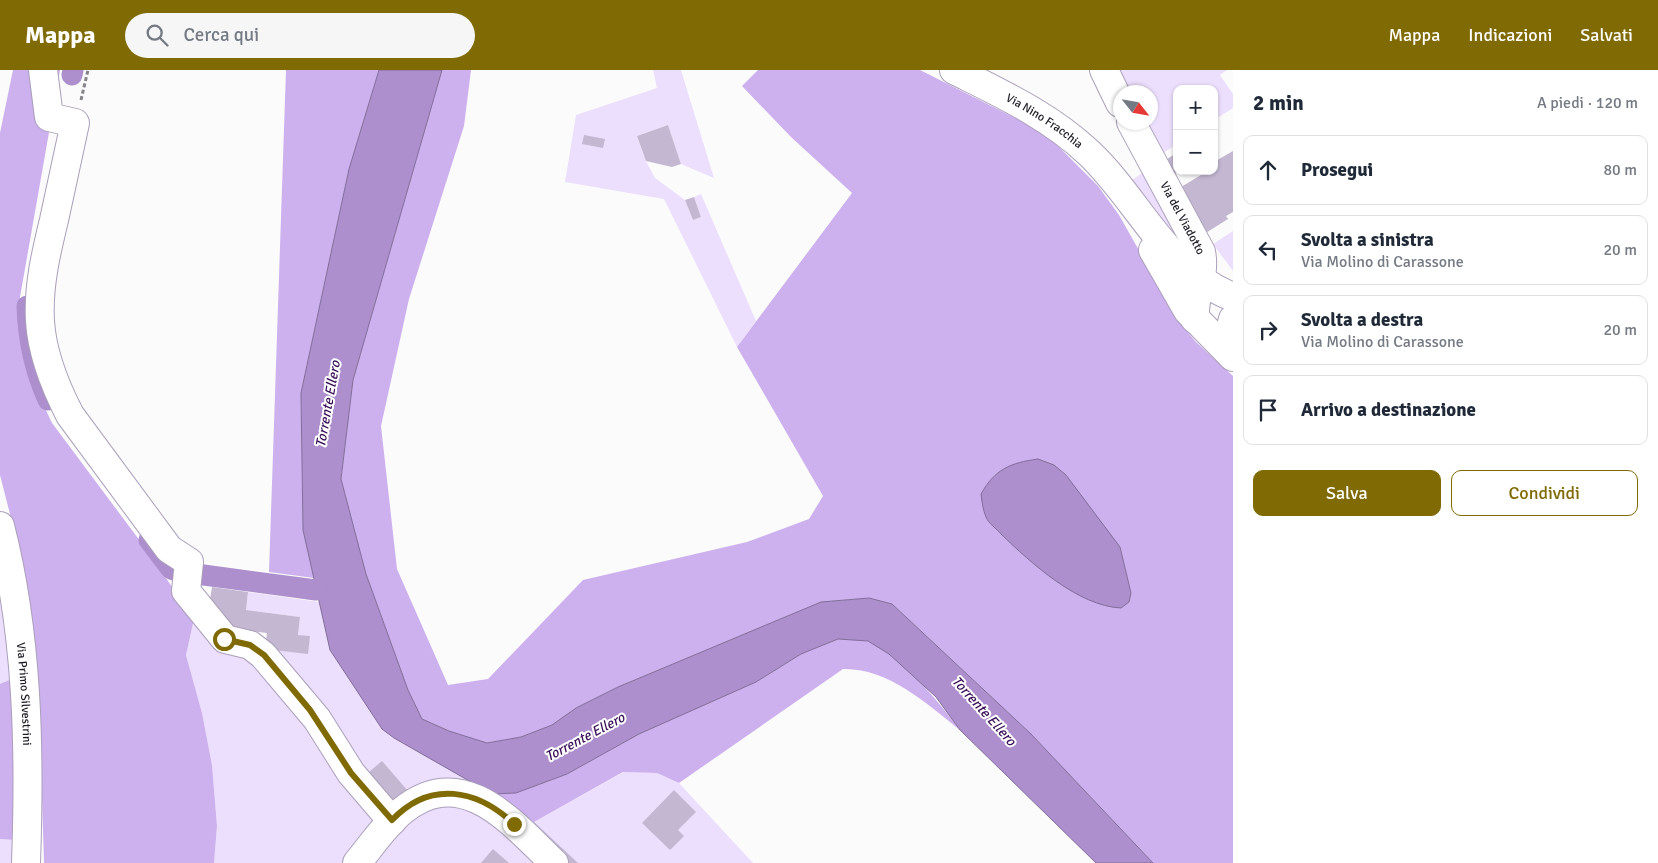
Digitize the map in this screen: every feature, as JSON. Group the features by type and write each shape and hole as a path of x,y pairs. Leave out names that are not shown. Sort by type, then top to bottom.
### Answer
{"street":[{"path":"43,70 49,117 75,123 43,268 40,295 40,322 44,350 60,395 70,415 169,549 188,562 186,591 224,639 250,645 264,655 310,710 351,773 392,820"},
{"name":"Via Nino Fracchia","path":"954,70 1031,109 1060,128 1101,165 1183,266 1200,280 1233,297"},
{"path":"1104,70 1113,89"},
{"name":"Via del Viadotto","path":"1135,130 1197,242 1203,261 1195,300 1195,320"},
{"name":"Via Nino Fracchia","path":"1120,189 1183,303 1195,320 1233,356"},
{"path":"1233,319 1230,331 1233,350"},
{"name":"Via Primo Silvestrini","path":"0,526 15,600 28,743 26,863"},
{"path":"357,863 392,820 407,807 423,799 450,793 468,796 499,811 554,863"}],"path":[{"path":"75,123 88,70"}],"shaded area":[{"path":"13,70 60,70 20,297 22,342 37,391 52,423 146,549 194,619 186,655 202,713 212,765 217,826 214,863 44,863 40,732 12,522 0,475 0,133"},
{"path":"286,70 379,70 349,169 301,393 303,530 314,578 269,572"},
{"path":"442,70 471,70 464,126 409,299 381,426 397,569 448,685 488,679 583,580 747,542 809,519 823,496 737,347 852,193 791,137 742,86 758,70 920,70 1031,126 1056,144 1098,186 1119,215 1180,323 1196,342 1233,376 1233,863 1153,863 1031,734 892,604 869,598 821,602 618,687 576,708 552,725 521,737 487,743 449,731 422,719 408,690 366,574 341,480 353,380","holes":["986,518 1120,547 1131,593 1050,576 1012,544"]},
{"path":"653,70 681,70 714,178 681,164 668,125 637,136 646,161 655,178 685,200 693,220 701,217 694,197 701,194 756,321 737,347 664,199 565,182 576,115 657,88"},
{"path":"1116,70 1227,70 1220,75 1233,94 1233,108 1218,117 1218,85 1173,85 1173,147 1160,155 1148,130 1158,130 1158,85 1124,85"},
{"path":"1145,171 1183,247 1132,180"},
{"path":"1233,231 1233,271 1213,244"},
{"path":"0,588 12,679 0,685"},
{"path":"248,592 319,602 330,650 382,729 394,738 467,779 462,788 391,813 265,649 298,635 300,617 246,610"},
{"path":"194,619 238,647 385,819 348,863 214,863 217,826 212,765 202,713 186,655"},
{"path":"838,639 869,641 893,656 931,694 960,730 906,689 891,681 860,670 843,669 679,783 657,773 623,772 534,822 527,830 462,788 467,779 492,794 516,793 567,774 639,734 756,682 801,654"},
{"path":"12,679 14,714 14,840 0,839 0,684"},
{"path":"624,772 657,773 679,783 753,863 562,863 527,830 534,822"},
{"path":"467,801 546,863 365,863 406,816"},
{"path":"0,839 14,840 14,863 0,863"}],"water":[{"name":"Torrente Ellero","path":"379,70 442,70 353,380 341,479 366,574 408,690 422,719 449,731 487,743 521,737 552,725 576,708 618,687 821,602 869,598 892,604 1031,734 1153,863 1096,863 960,730 936,697 889,654 868,641 838,639 801,654 756,682 639,734 567,774 516,793 492,794 394,738 382,729 330,650 303,530 301,393 349,169"},
{"path":"1038,459 1054,465 1066,475 1120,547 1131,593 1129,602 1121,608 1088,600 1056,581 1026,558 987,519 983,509 981,494 986,485 998,473 1011,465"}],"building":[{"path":"668,125 681,164 672,167 646,161 637,136"},
{"path":"584,135 605,139 603,148 582,144"},
{"path":"1233,151 1233,212 1226,216 1228,219 1204,234 1176,190 1201,175 1218,175 1218,160"},
{"path":"1173,155 1173,175 1164,161"},
{"path":"694,197 701,217 693,220 685,200"},
{"path":"212,587 248,592 246,610 300,617 298,635 310,636 308,654 265,649 267,633 227,628 209,606"},
{"path":"382,761 408,791 387,808 362,778"},
{"path":"674,790 696,812 678,830 684,836 670,850 642,823"},
{"path":"534,822 578,863 562,863 527,830"},
{"path":"493,849 509,863 481,863"}],"waterway":[{"path":"72,75 73,70"},
{"path":"27,306 33,354 48,400"},
{"path":"149,540 171,569 180,572"},
{"path":"196,574 316,590"}],"route":[{"path":"224,639 250,645 264,655 310,710 351,773 392,820 414,802 431,796 450,793 480,800 492,806 514,824"}]}
